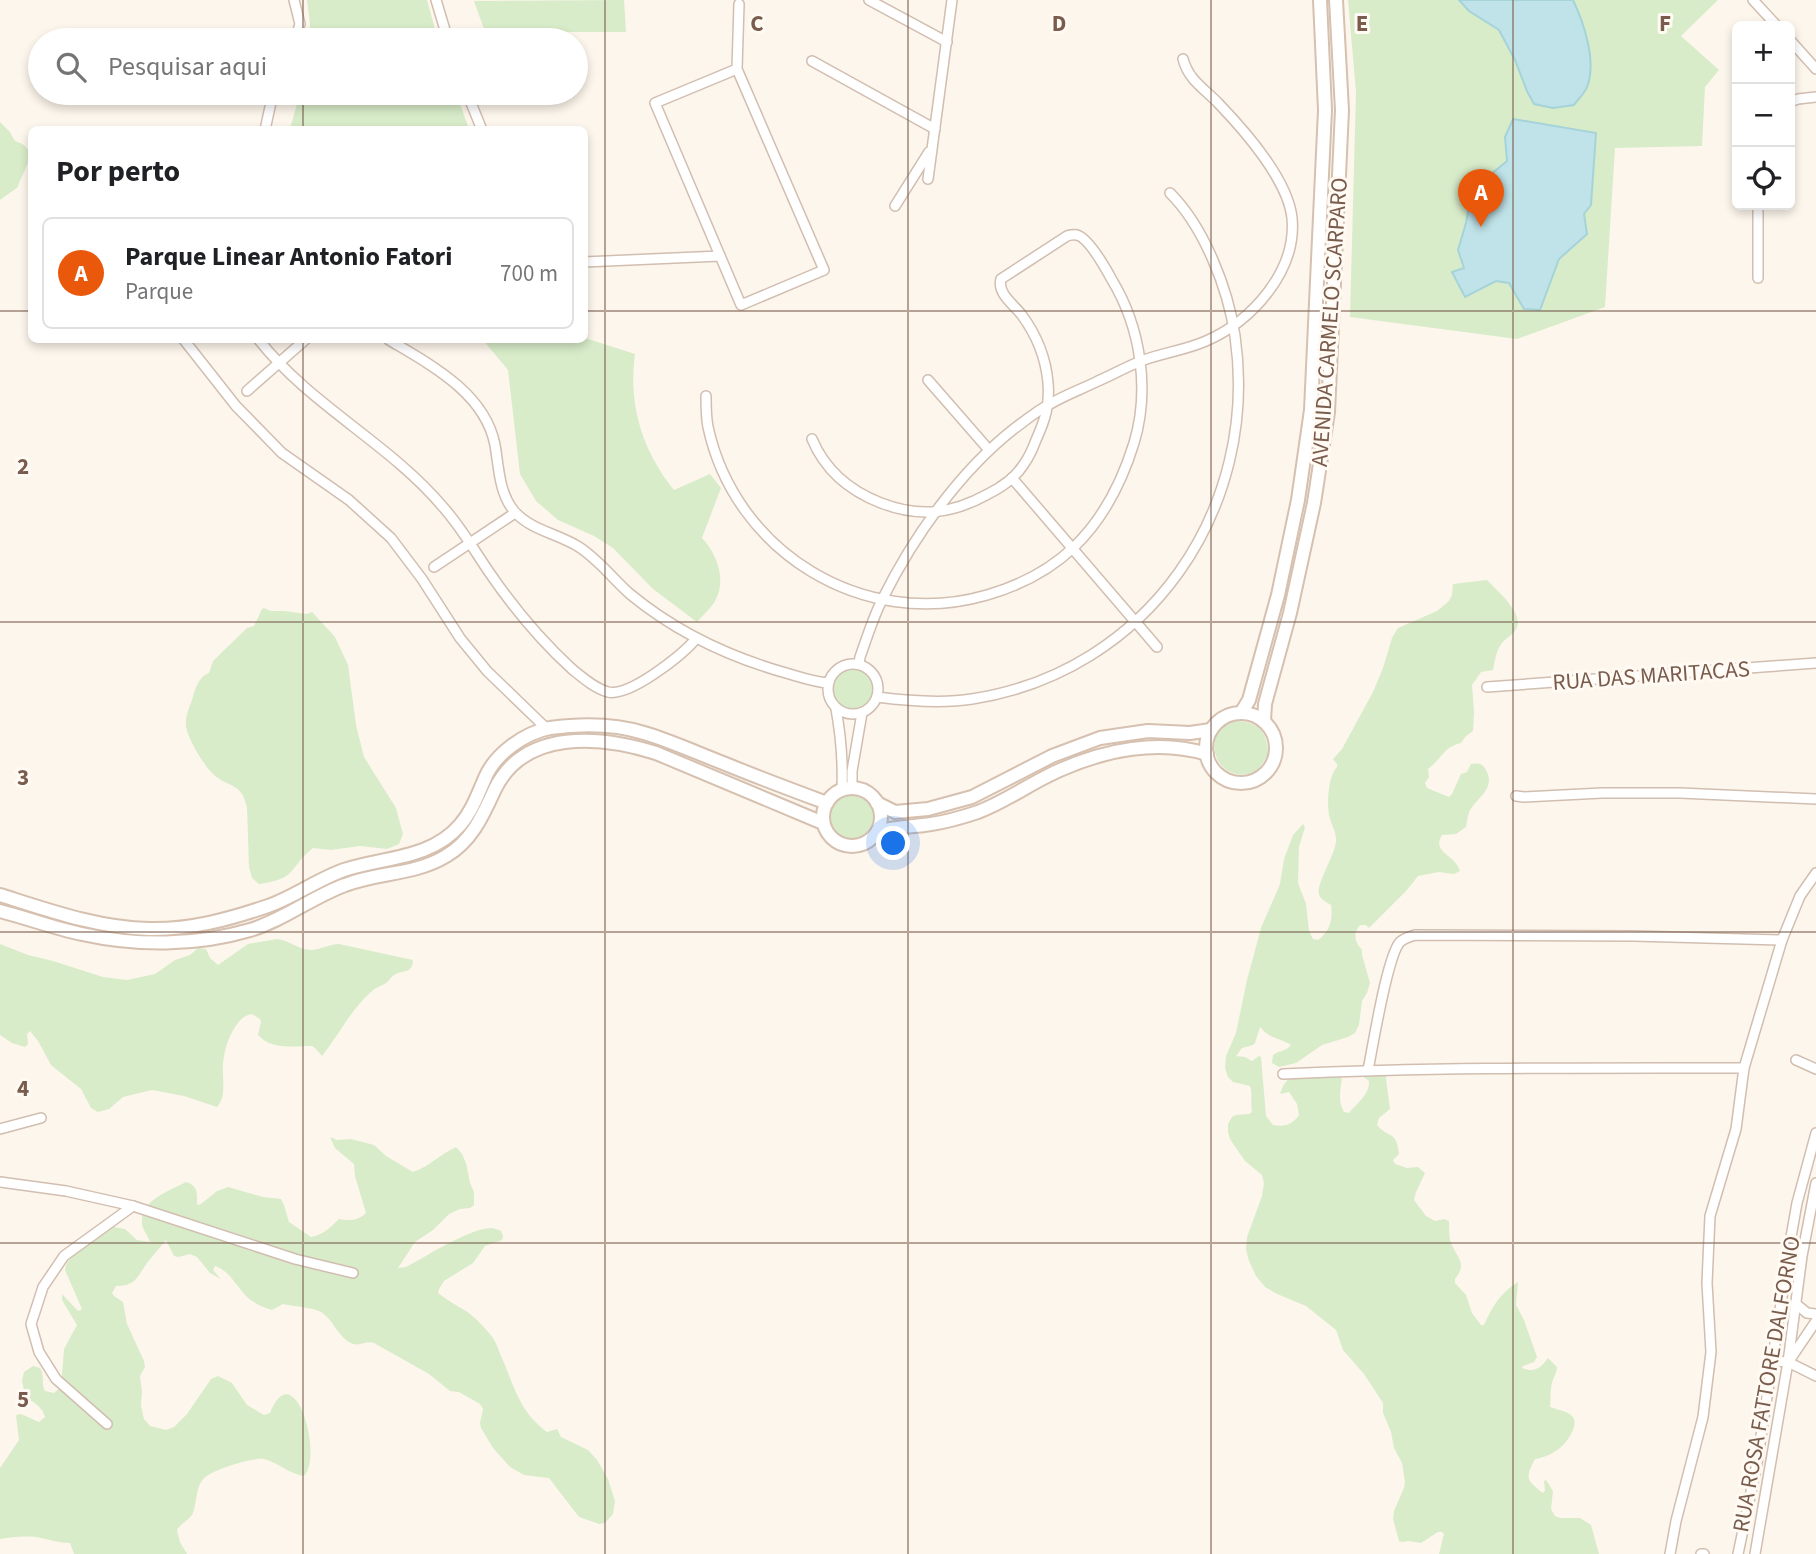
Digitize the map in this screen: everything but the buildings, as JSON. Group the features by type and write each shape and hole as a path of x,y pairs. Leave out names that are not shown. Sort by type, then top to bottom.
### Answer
{"main road":[{"name":"AVENIDA CARMELO SCARPARO","path":"1241,713 1249,701 1278,595 1298,500 1311,410 1325,110 1320,0"},
{"name":"AVENIDA CARMELO SCARPARO","path":"1264,721 1265,704 1290,613 1314,503 1328,412 1342,110 1336,0"},
{"path":"1229,715 1253,715 1264,721 1272,730 1276,754 1264,775 1254,781 1242,783 1219,775 1207,754 1211,730 1229,715"},
{"path":"0,895 113,926 150,929 186,927 222,920 271,905 341,872 435,846 460,825 478,796 486,775 501,754 522,738 547,729 582,726 643,732 827,803"},
{"path":"877,803 895,811 928,809 972,797 1052,756 1100,738 1148,731 1190,733 1211,730"},
{"path":"0,911 82,934 148,942 183,942 250,930 286,916 316,897 344,885 372,876 413,870 447,856 459,847 481,820 495,789 511,766 535,750 571,742 611,742 656,753 823,823"},
{"path":"878,832 891,827 931,824 978,811 1058,770 1104,753 1149,747 1188,748 1207,754"},
{"path":"847,789 862,790 871,795 877,803 881,822 878,832 871,840 852,847 842,845 827,832 823,813 833,795 847,789"}],"street":[{"path":"294,0 299,28"},
{"path":"436,0 444,28"},
{"path":"869,0 947,42"},
{"path":"928,179 952,0"},
{"path":"1753,0 1772,21"},
{"path":"737,69 655,103 741,305 824,270 737,69 739,4"},
{"path":"1795,46 1816,69"},
{"path":"859,664 882,600 907,555 960,481 989,450 1049,404 1140,361 1206,341 1233,326 1259,303 1273,285 1289,251 1292,215 1288,201 1263,157 1243,130 1190,76 1183,59"},
{"path":"812,61 935,130"},
{"path":"1795,100 1816,97"},
{"path":"266,126 270,105"},
{"path":"472,105 480,126"},
{"path":"895,206 932,148"},
{"path":"877,697 942,702 1008,692 1037,683 1088,657 1118,635 1170,585 1188,559 1219,499 1230,464 1237,427 1238,357 1222,283 1187,214 1170,193"},
{"path":"1758,210 1758,278"},
{"path":"706,396 708,425 726,480 740,505 758,528 801,566 826,581 882,600 908,604 941,604 975,599 1027,580 1073,548 1106,507 1119,484 1136,435 1142,385 1140,361 1125,306 1098,257 1084,240 1073,234 1001,279 1001,290 1033,333 1042,356 1048,381 1049,404 1044,423 1024,464 1012,478 972,503 936,513 883,504 853,489 828,467 818,454 812,439"},
{"path":"588,262 720,256"},
{"path":"186,343 236,406 282,453 349,500 391,538 422,579 460,638 487,671 547,729"},
{"path":"262,343 279,364 346,423 399,462 444,507 517,612 558,656 582,677 605,691 624,691 666,666 696,639"},
{"path":"247,391 302,343"},
{"path":"394,343 446,376 481,410 490,426 502,487 515,513 583,550 652,611 696,639 770,668 828,683"},
{"path":"928,380 989,450"},
{"path":"1012,478 1157,648"},
{"path":"433,567 515,513"},
{"name":"RUA DAS MARITACAS","path":"1487,687 1816,663"},
{"path":"836,709 846,713 862,713 871,707 878,691 876,679 869,670 859,664 847,664 833,673 828,683 828,695 836,709 841,736 847,789"},
{"path":"847,789 862,713"},
{"path":"1516,796 1680,793 1816,799"},
{"path":"1670,1554 1703,1417 1711,1352 1706,1283 1710,1216 1736,1129 1744,1068 1782,940 1800,896 1816,873"},
{"path":"1368,1070 1389,971 1397,947 1406,937 1529,934 1782,940"},
{"path":"1796,1060 1816,1069"},
{"path":"1283,1073 1535,1068 1744,1068"},
{"path":"0,1129 41,1118"},
{"name":"RUA ROSA FATTORE DALFORNO","path":"1738,1554 1756,1463 1797,1203 1816,1133"},
{"path":"0,1182 66,1191 133,1206 295,1259 353,1273"},
{"name":"RUA ROSA FATTORE DALFORNO","path":"1755,1554 1816,1183"},
{"path":"107,1424 56,1379 38,1352 31,1324 43,1287 64,1256 133,1206"},
{"path":"1796,1304 1807,1313 1816,1314"},
{"path":"1788,1363 1816,1321"},
{"path":"1773,1361 1788,1363 1816,1376"}],"green space":[{"path":"307,0 427,0 435,28 310,28"},
{"path":"624,0 626,32 588,32 588,28 484,28 474,1"},
{"path":"1348,0 1718,0 1681,36 1719,70 1705,87 1702,146 1615,148 1605,307 1517,339 1350,317 1356,92"},
{"path":"297,105 460,105 468,126 291,126"},
{"path":"0,122 15,141 28,150 28,161 18,187 0,200"},
{"path":"588,339 635,354 634,391 640,426 653,459 663,475 674,490 710,474 721,488 702,538 719,568 719,593 697,622 653,589 613,548 558,520 536,501 520,474 508,370 486,343 588,343"},
{"path":"1487,580 1514,611 1518,625 1500,646 1493,670 1481,672 1472,685 1473,731 1461,743 1446,750 1428,769 1429,777 1425,783 1427,788 1449,797 1461,774 1467,772 1471,764 1483,766 1489,776 1485,792 1470,810 1466,827 1456,834 1442,835 1439,841 1442,850 1460,871 1454,874 1439,872 1418,876 1369,928 1360,925 1358,928 1356,941 1362,950 1370,983 1362,1001 1359,1025 1355,1033 1322,1045 1296,1063 1279,1067 1272,1063 1273,1055 1291,1045 1271,1036 1260,1027 1255,1043 1242,1048 1236,1056 1252,1061 1261,1057 1266,1116 1277,1126 1291,1123 1299,1115 1297,1104 1289,1092 1280,1094 1285,1083 1297,1073 1321,1068 1336,1073 1342,1079 1342,1108 1349,1113 1369,1086 1369,1081 1360,1074 1385,1071 1390,1109 1379,1118 1377,1125 1396,1141 1399,1154 1393,1160 1395,1164 1407,1168 1418,1167 1425,1173 1414,1200 1426,1216 1435,1221 1449,1221 1450,1240 1461,1264 1455,1283 1466,1295 1472,1313 1481,1325 1484,1325 1498,1300 1518,1282 1516,1305 1537,1357 1534,1362 1522,1368 1537,1369 1548,1358 1557,1367 1551,1386 1550,1407 1572,1416 1574,1427 1561,1447 1549,1455 1535,1459 1529,1478 1543,1493 1546,1480 1553,1491 1551,1509 1555,1516 1580,1518 1591,1525 1599,1554 1439,1554 1444,1534 1442,1532 1421,1543 1399,1541 1393,1519 1405,1482 1402,1463 1394,1448 1383,1413 1383,1403 1364,1374 1343,1350 1336,1330 1306,1306 1265,1287 1256,1276 1246,1249 1247,1237 1264,1183 1262,1175 1245,1161 1228,1132 1232,1117 1252,1112 1250,1086 1233,1082 1228,1077 1225,1068 1226,1056 1236,1033 1261,928 1280,884 1284,859 1293,835 1303,824 1305,827 1299,847 1298,883 1306,904 1309,931 1313,939 1318,940 1328,929 1332,916 1331,905 1321,897 1319,890 1336,842 1328,804 1330,783 1337,767 1333,759 1342,749 1373,692 1398,628 1437,611 1449,601 1453,584"},
{"path":"264,608 307,614 312,612 335,637 348,665 356,725 364,757 396,808 403,834 399,844 387,849 360,846 331,850 313,848 287,876 259,884 252,878 249,867 245,800 238,790 214,775 206,765 190,738 186,723 200,680 209,673 213,661 247,628 254,626"},
{"path":"853,669 867,675 873,689 867,703 853,709 839,703 833,689 839,675"},
{"path":"1234,721 1250,723 1264,734 1268,756 1256,772 1242,775 1233,773 1218,761 1214,748 1216,736 1223,727"},
{"path":"852,795 861,796 868,801 873,808 873,826 868,833 861,838 852,839 843,838 836,833 831,826 830,817 831,808 836,801 843,796"},
{"path":"277,939 311,950 339,944 413,960 409,970 397,973 365,998 322,1056 312,1046 283,1046 263,1040 258,1035 260,1019 252,1014 244,1017 230,1036 224,1054 223,1092 217,1107 184,1096 152,1090 123,1097 109,1109 98,1112 91,1108 81,1089 51,1065 30,1031 25,1047 0,1035 0,944 103,977 127,980 155,974 198,948 206,949 210,958 218,965 248,944"},
{"path":"330,1137 374,1145 386,1156 413,1172 456,1147 462,1154 474,1192 474,1205 449,1214 433,1230 415,1242 398,1268 406,1267 471,1233 491,1228 501,1231 502,1240 485,1246 473,1263 444,1281 438,1293 480,1323 493,1338 519,1398 530,1416 547,1432 557,1429 561,1437 588,1450 597,1460 608,1479 615,1501 613,1514 605,1523 599,1524 579,1517 549,1478 524,1475 510,1467 493,1448 481,1428 483,1409 480,1404 459,1392 450,1391 429,1374 374,1343 353,1344 339,1333 321,1312 283,1304 272,1310 256,1303 220,1268 215,1266 213,1270 221,1279 210,1273 197,1257 190,1254 174,1256 166,1240 135,1280 116,1286 112,1293 123,1302 127,1324 144,1361 145,1367 140,1376 144,1419 150,1426 166,1430 174,1427 187,1414 211,1379 218,1376 232,1383 247,1405 264,1415 270,1413 279,1398 288,1395 297,1401 308,1431 309,1465 304,1476 264,1459 232,1465 207,1475 199,1487 192,1515 177,1530 187,1554 74,1554 70,1543 31,1537 0,1539 0,1468 19,1440 16,1415 21,1414 39,1422 45,1417 39,1407 25,1395 22,1381 24,1372 33,1366 40,1368 45,1391 54,1393 61,1387 64,1349 77,1325 62,1300 62,1294 78,1311 82,1309 65,1270 70,1259 112,1223 114,1227 125,1229 137,1240 150,1242 142,1224 143,1213 152,1201 186,1182 195,1188 197,1205 228,1187 281,1199 289,1222 311,1237 323,1233 339,1219 360,1218 366,1213 354,1164 335,1148"}],"water":[{"path":"1459,0 1573,0 1585,31 1591,66 1587,87 1574,105 1553,108 1534,104 1499,30 1469,11"},
{"path":"1513,119 1596,133 1591,205 1584,214 1587,234 1559,259 1540,310 1524,309 1509,283 1496,281 1465,297 1452,272 1464,268 1458,250 1472,190 1507,161 1505,137"}],"place":[{"name":"Parque Linear Antonio Fatori","path":"1481,227"}]}
